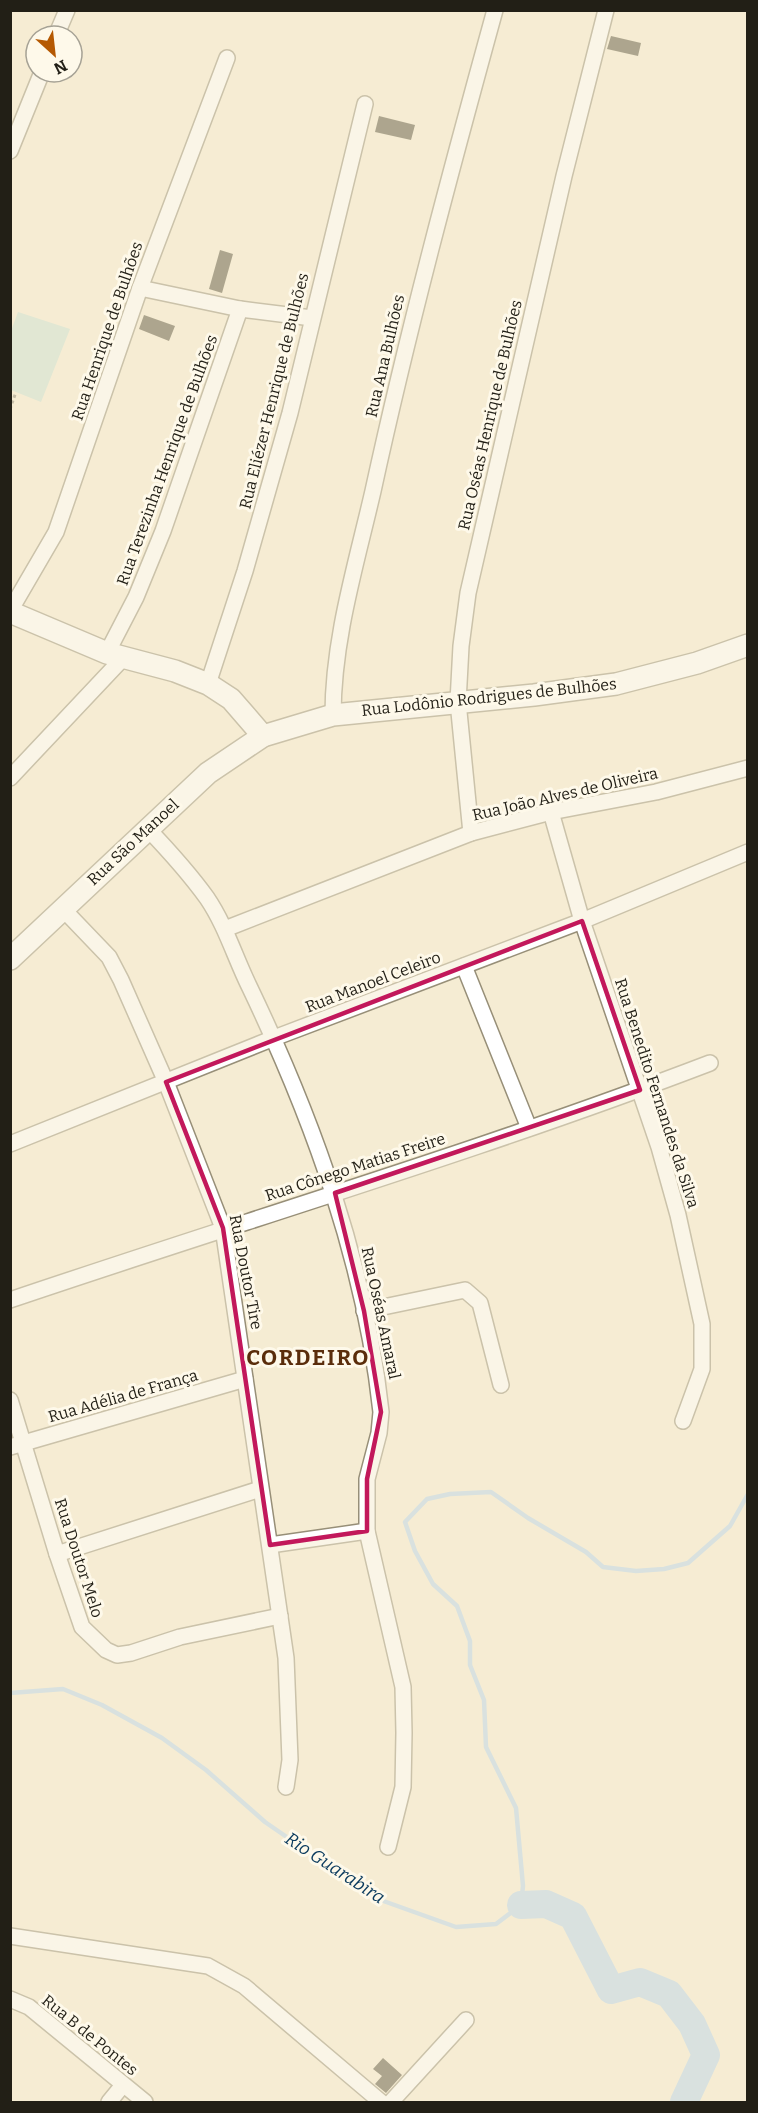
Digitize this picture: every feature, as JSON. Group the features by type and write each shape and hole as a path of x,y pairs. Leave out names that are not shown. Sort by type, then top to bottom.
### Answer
{"main road":[{"path":"10,611 116,655 208,684 231,699 263,736"},
{"name":"Rua Lodônio Rodrigues de Bulhões","path":"263,736 333,715 616,684 697,663 747,645"},
{"name":"Rua São Manoel","path":"10,959 208,773 263,736"}],"street":[{"path":"61,24 67,10"},
{"name":"Rua Ana Bulhões","path":"333,715 337,653 380,456 425,267 495,10"},
{"name":"Rua Oséas Henrique de Bulhões","path":"471,833 458,702 460,646 468,593 534,301 606,10"},
{"name":"Rua Henrique de Bulhões","path":"10,611 56,532 140,288 227,58"},
{"path":"10,151 37,84"},
{"name":"Rua Eliézer Henrique de Bulhões","path":"208,684 245,571 277,459 365,104"},
{"path":"140,288 240,309 312,318"},
{"name":"Rua Terezinha Henrique de Bulhões","path":"12,774 116,655 136,597 163,531 240,309"},
{"name":"Rua João Alves de Oliveira","path":"225,929 471,833 551,812 656,792 747,768"},
{"name":"Rua Benedito Fernandes da Silva","path":"551,812 582,921 640,1090 678,1215 702,1324 702,1369 683,1421"},
{"name":"Rua Oséas Amaral","path":"148,829 189,874 225,929 274,1038 334,1193 364,1311 381,1412 379,1433 367,1479 367,1531 403,1687 403,1787 388,1847"},
{"name":"Rua Manoel Celeiro","path":"10,1144 274,1038 582,921 747,852"},
{"name":"Rua Doutor Tire","path":"63,909 109,957 166,1082 223,1228 280,1617 290,1711 290,1760 286,1787"},
{"path":"464,966 529,1128"},
{"name":"Rua Cônego Matias Freire","path":"10,1300 529,1128 710,1064"},
{"path":"364,1311 455,1290 465,1290 480,1303 501,1384"},
{"name":"Rua Adélia de França","path":"17,1445 245,1379"},
{"name":"Rua Doutor Melo","path":"10,1400 17,1445 82,1627 106,1650 117,1655 131,1653 223,1627 280,1617"},
{"path":"57,1554 260,1489"},
{"path":"270,1545 367,1531"},
{"path":"10,1936 208,1966 224,1973 244,1986 381,2103"},
{"name":"Rua B de Pontes","path":"10,1999 29,2007 145,2103"},
{"path":"391,2103 466,2020"},
{"path":"109,2103 123,2085"}],"path":[{"path":"10,409 16,392"}],"highlighted area":[{"path":"582,921 640,1090 335,1193 364,1311 381,1412 367,1479 367,1531 270,1545 223,1228 166,1082"}],"green space":[{"path":"18,312 70,329 41,402 11,390 11,331"}],"building":[{"path":"611,36 641,43 638,56 607,49"},
{"path":"379,116 415,125 411,140 375,132"},
{"path":"220,250 233,254 222,293 209,289"},
{"path":"144,315 175,326 169,341 139,329"},
{"path":"383,2058 402,2075 386,2093 375,2084 382,2076 373,2069"}],"waterway":[{"name":"Rio Guarabira","path":"10,1693 63,1689 102,1705 162,1738 206,1770 265,1822 375,1898 456,1927 496,1924 521,1905 523,1886 516,1808 486,1747 484,1700 470,1665 470,1641 457,1606 433,1584 415,1551 405,1522 427,1499 450,1494 491,1492 528,1518 586,1552 603,1567 636,1571 664,1569 688,1563 730,1526 748,1494"},
{"path":"521,1905 546,1904 573,1916 611,1990 640,1982 669,1994 692,2024 706,2055 684,2102"}],"district":[{"name":"CORDEIRO","path":"308,1357"}]}
